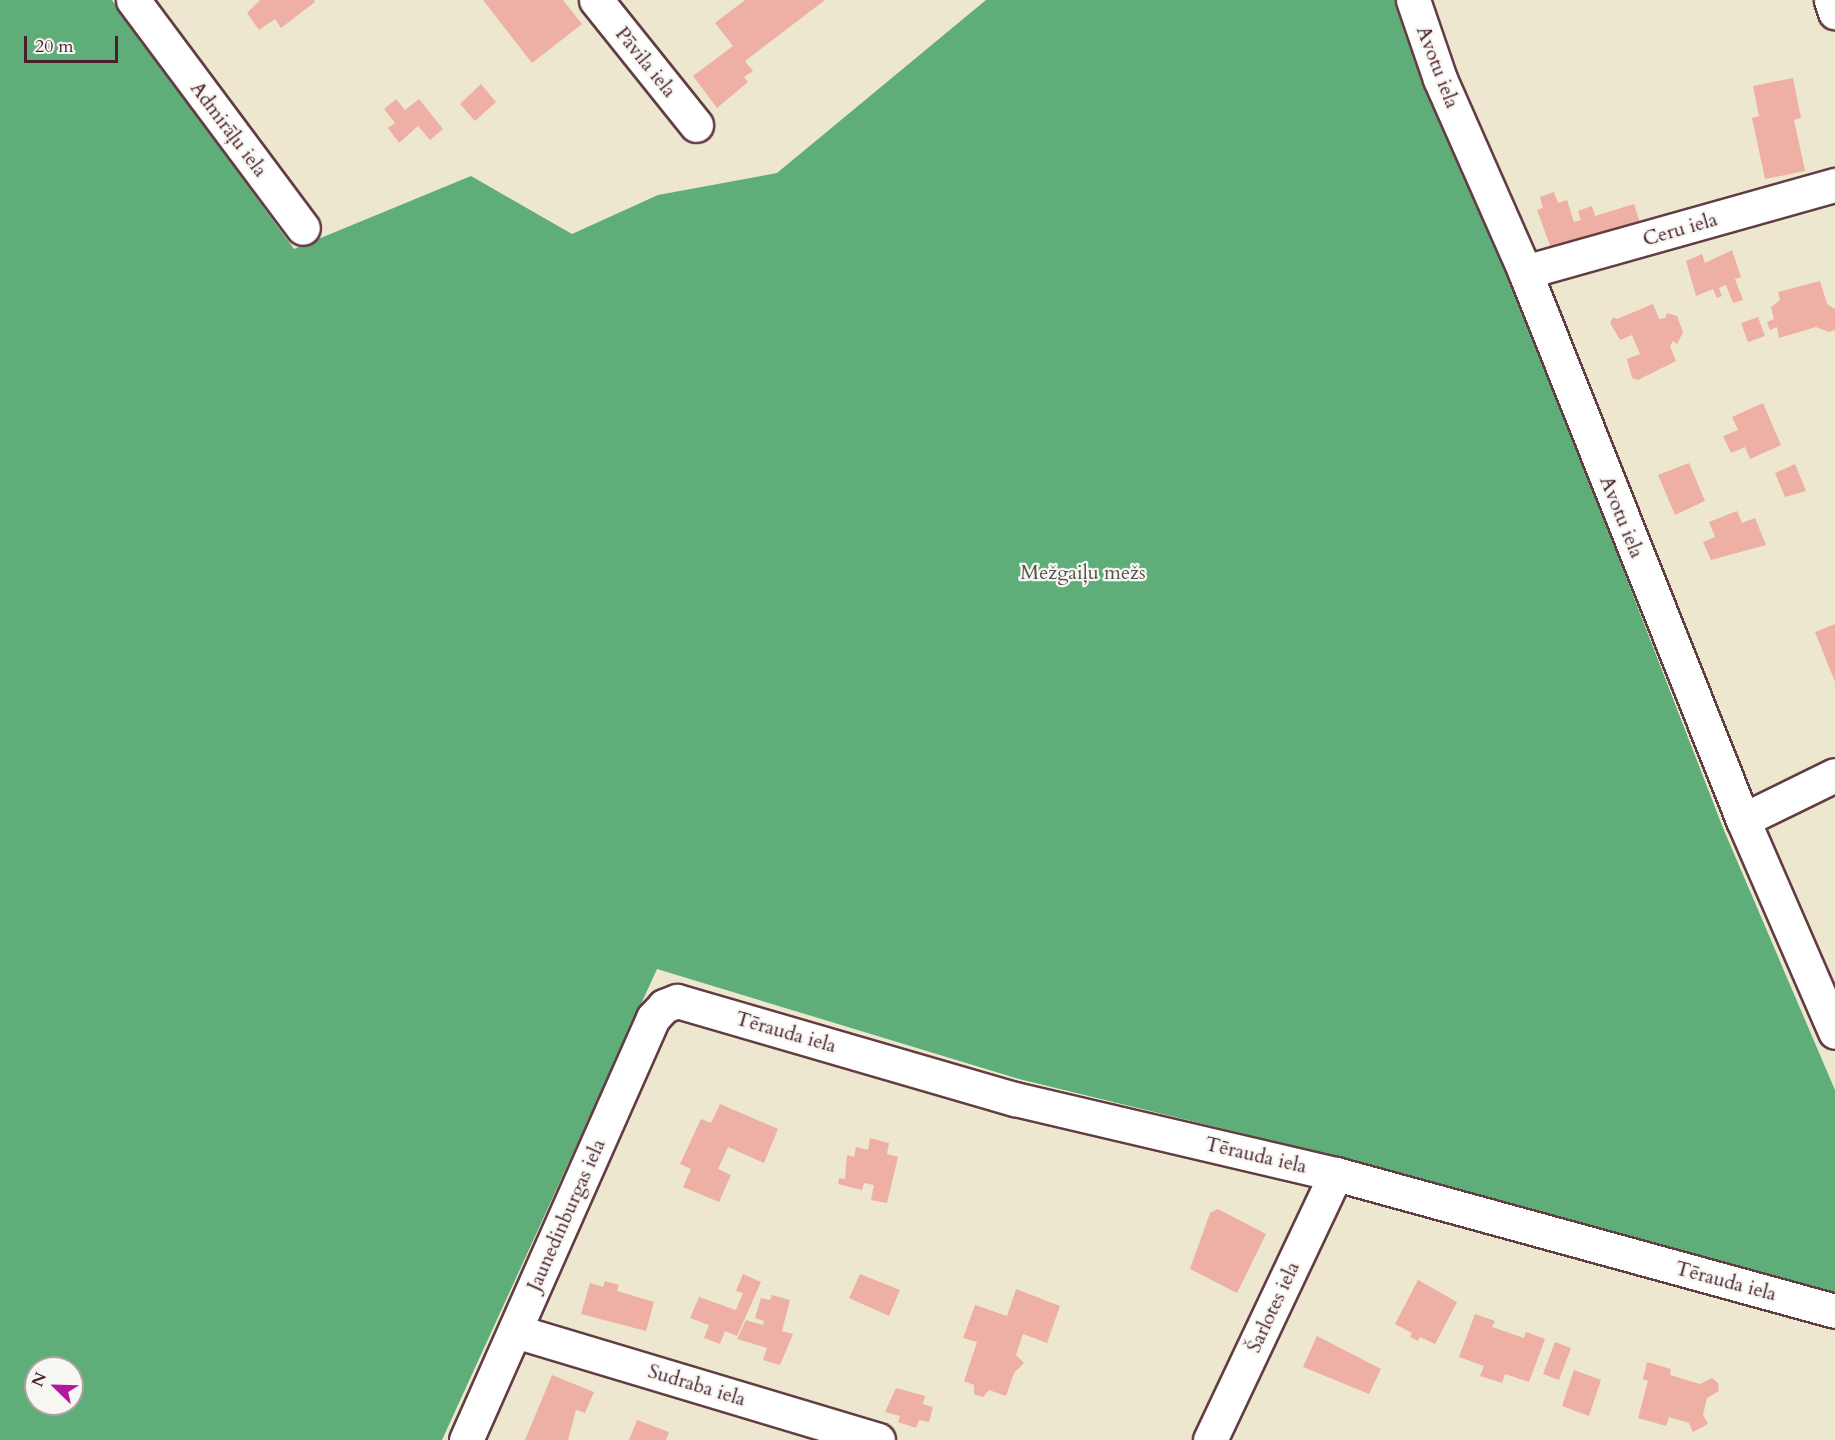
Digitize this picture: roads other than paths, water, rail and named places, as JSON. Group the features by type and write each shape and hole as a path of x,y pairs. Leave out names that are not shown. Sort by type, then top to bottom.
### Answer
{"street":[{"name":"Admirāļu iela","path":"133,0 303,228"},
{"name":"Pāvila iela","path":"596,0 696,125"},
{"name":"Avotu iela","path":"1413,0 1440,79 1525,272 1743,820 1835,1032"},
{"path":"1831,0 1835,12"},
{"name":"Ceru iela","path":"1525,272 1835,185"},
{"path":"1743,820 1835,775"},
{"name":"Tērauda iela","path":"677,1001 1016,1099 1335,1174 1835,1311"},
{"name":"Jaunedinburgas iela","path":"466,1440 653,1018 664,1006 677,1001"},
{"name":"Šarlotes iela","path":"1210,1440 1335,1174"},
{"name":"Sudraba iela","path":"515,1331 879,1440"}],"park label":[{"name":"Mežgaiļu mežs","path":"1083,572"}]}
